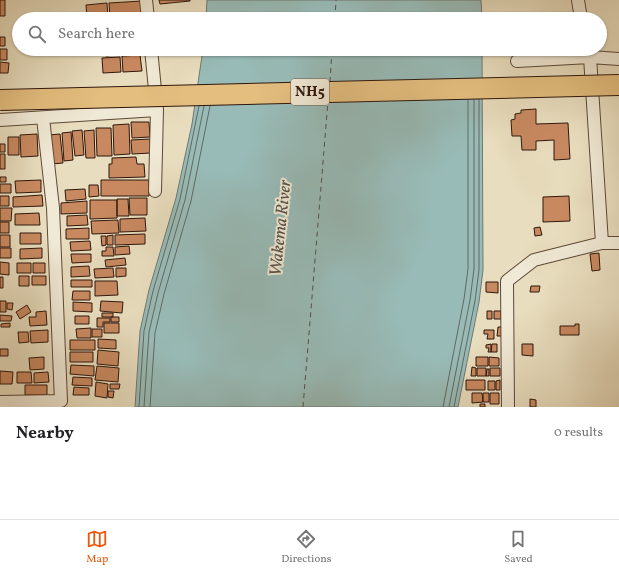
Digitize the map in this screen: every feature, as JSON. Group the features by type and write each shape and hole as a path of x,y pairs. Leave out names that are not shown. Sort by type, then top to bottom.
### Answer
{"highway":[{"name":"NH5","path":"0,100 619,85"}],"street":[{"path":"146,0 147,12"},
{"path":"578,0 580,12"},
{"path":"152,56 157,110 154,191"},
{"path":"517,60 558,56"},
{"path":"588,56 602,243"},
{"path":"604,56 619,59"},
{"path":"0,120 157,110"},
{"path":"0,402 62,401 53,208 43,118"},
{"path":"508,407 507,280 534,260 602,243 619,243"}],"water":[{"path":"207,0 481,0 482,12 206,12"},
{"name":"Wakema River","path":"202,56 482,56 483,270 479,302 458,407 135,407 140,331 149,290 176,198 192,124"}],"building":[{"path":"0,0 5,0 5,16 0,16"},
{"path":"159,0 190,0 190,1 160,4"},
{"path":"142,1 143,12 110,12 109,3"},
{"path":"107,3 108,12 86,12 86,5"},
{"path":"0,37 5,37 5,46 0,46"},
{"path":"0,49 7,49 7,60 0,60"},
{"path":"122,56 140,56 142,71 123,72"},
{"path":"120,57 121,72 103,73 102,58"},
{"path":"0,62 9,63 8,73 0,73"},
{"path":"536,109 536,124 568,123 570,159 554,160 554,140 536,141 536,150 522,150 521,136 512,136 511,120 515,119 515,114 521,113 521,110"},
{"path":"131,122 149,122 150,137 132,138"},
{"path":"129,124 130,154 114,155 113,125"},
{"path":"96,128 111,128 112,156 97,156"},
{"path":"82,130 84,155 75,156 72,131"},
{"path":"94,130 95,158 86,158 84,131"},
{"path":"71,132 73,160 64,161 62,133"},
{"path":"37,134 38,156 21,157 20,135"},
{"path":"60,134 63,163 52,164 49,135"},
{"path":"8,137 19,137 19,155 8,155"},
{"path":"150,139 151,153 132,154 131,140"},
{"path":"0,144 5,144 5,152 0,152"},
{"path":"0,154 5,154 5,169 0,169"},
{"path":"136,157 137,164 144,164 145,177 109,178 109,164 112,164 112,158"},
{"path":"0,177 6,177 6,182 0,182"},
{"path":"41,180 41,192 16,193 15,181"},
{"path":"101,180 149,180 149,196 101,196"},
{"path":"0,184 11,184 11,193 0,193"},
{"path":"89,185 98,185 99,196 89,197"},
{"path":"85,189 86,199 66,201 65,190"},
{"path":"42,195 43,206 13,207 13,197"},
{"path":"0,196 9,196 9,206 0,206"},
{"path":"569,196 570,221 543,222 543,197"},
{"path":"129,198 147,198 147,215 130,215"},
{"path":"117,199 128,199 129,216 117,216"},
{"path":"90,200 117,200 117,218 90,219"},
{"path":"87,201 87,213 61,214 61,203"},
{"path":"0,208 12,208 11,221 0,221"},
{"path":"39,213 40,225 15,225 15,214"},
{"path":"87,215 88,225 67,226 67,216"},
{"path":"145,218 146,231 120,232 120,219"},
{"path":"118,220 119,233 92,234 91,221"},
{"path":"0,222 9,222 9,233 0,233"},
{"path":"540,227 542,235 535,236 534,228"},
{"path":"89,228 89,239 66,239 66,229"},
{"path":"20,233 41,233 41,244 20,244"},
{"path":"145,234 145,244 115,245 115,235"},
{"path":"0,235 10,235 10,247 0,247"},
{"path":"113,235 113,245 107,245 107,236"},
{"path":"101,236 106,236 106,245 102,246"},
{"path":"90,241 91,250 71,251 70,242"},
{"path":"129,246 130,254 115,255 115,247"},
{"path":"106,247 113,247 114,256 102,256 102,251 106,251"},
{"path":"0,248 11,248 11,258 0,258"},
{"path":"42,248 42,258 20,259 20,249"},
{"path":"599,253 600,270 592,271 590,254"},
{"path":"71,254 91,254 91,262 72,263"},
{"path":"125,258 126,265 106,267 105,260"},
{"path":"0,262 9,263 9,275 0,274"},
{"path":"17,263 31,263 31,273 17,273"},
{"path":"33,263 45,263 45,273 33,273"},
{"path":"89,266 90,276 71,277 71,267"},
{"path":"113,268 114,277 95,278 94,269"},
{"path":"116,268 126,268 126,276 116,277"},
{"path":"19,276 29,276 29,286 19,286"},
{"path":"32,276 46,276 46,285 32,285"},
{"path":"0,277 3,277 3,288 0,288"},
{"path":"71,280 92,280 92,287 71,287"},
{"path":"95,281 117,281 118,295 95,296"},
{"path":"486,282 498,282 498,293 486,292"},
{"path":"531,286 540,286 539,292 530,292"},
{"path":"73,291 90,291 90,300 72,300"},
{"path":"0,301 6,301 6,312 0,312"},
{"path":"101,301 123,302 122,313 100,311"},
{"path":"73,302 92,303 92,312 73,311"},
{"path":"7,303 13,303 12,310 7,309"},
{"path":"27,305 31,312 20,319 16,312"},
{"path":"46,311 47,325 30,326 29,317 36,317 36,312"},
{"path":"487,311 492,311 492,319 487,319"},
{"path":"494,311 501,311 501,319 494,319"},
{"path":"102,313 113,313 113,317 102,317"},
{"path":"0,315 12,316 11,321 0,321"},
{"path":"75,316 89,316 89,324 75,324"},
{"path":"111,317 119,317 119,322 111,322"},
{"path":"97,318 110,318 110,322 103,322 103,327 97,327"},
{"path":"10,323 10,327 1,327 1,324"},
{"path":"104,323 119,323 119,333 104,333"},
{"path":"575,324 579,324 579,335 560,335 560,326 575,326"},
{"path":"498,327 502,327 502,336 497,336"},
{"path":"91,328 91,338 77,338 76,329"},
{"path":"92,329 102,329 102,337 92,337"},
{"path":"48,330 48,342 31,343 30,331"},
{"path":"484,330 494,330 494,339 487,339 488,334 484,334"},
{"path":"18,332 28,332 29,342 19,343"},
{"path":"98,339 116,340 116,349 98,348"},
{"path":"70,340 95,340 95,350 70,350"},
{"path":"491,344 491,352 488,352 489,348 486,348 486,345"},
{"path":"492,344 497,344 497,352 491,352"},
{"path":"522,344 533,344 533,356 522,355"},
{"path":"0,349 8,349 8,356 0,356"},
{"path":"98,350 119,352 118,366 97,364"},
{"path":"70,352 93,352 93,362 70,362"},
{"path":"44,357 44,369 30,370 29,358"},
{"path":"476,357 488,357 488,366 476,366"},
{"path":"489,357 499,358 499,366 489,366"},
{"path":"71,365 94,366 94,376 70,374"},
{"path":"97,366 119,368 118,382 95,380"},
{"path":"472,367 476,368 476,376 471,376"},
{"path":"477,368 486,368 486,376 477,376"},
{"path":"490,368 500,368 500,376 490,376"},
{"path":"487,369 489,369 489,376 486,376"},
{"path":"0,371 13,372 12,384 0,384"},
{"path":"17,372 31,372 32,383 17,383"},
{"path":"48,372 49,382 34,383 34,373"},
{"path":"73,377 92,378 92,386 72,385"},
{"path":"466,380 485,380 485,390 466,390"},
{"path":"500,380 500,390 496,390 496,381"},
{"path":"488,381 495,381 495,390 488,390"},
{"path":"96,382 108,384 107,398 95,396"},
{"path":"110,384 120,384 119,389 110,389"},
{"path":"25,385 47,385 47,395 25,395"},
{"path":"74,387 89,388 89,395 73,395"},
{"path":"108,391 114,391 113,398 108,397"},
{"path":"472,393 482,393 483,402 472,403"},
{"path":"483,393 489,393 489,402 483,402"},
{"path":"490,393 499,393 499,404 490,404"},
{"path":"530,399 536,400 536,407 530,407"},
{"path":"480,404 485,404 485,407 480,407"}],"ferry route":[{"path":"335,12 336,0"},
{"path":"330,82 332,56"},
{"path":"303,407 328,101"}]}
